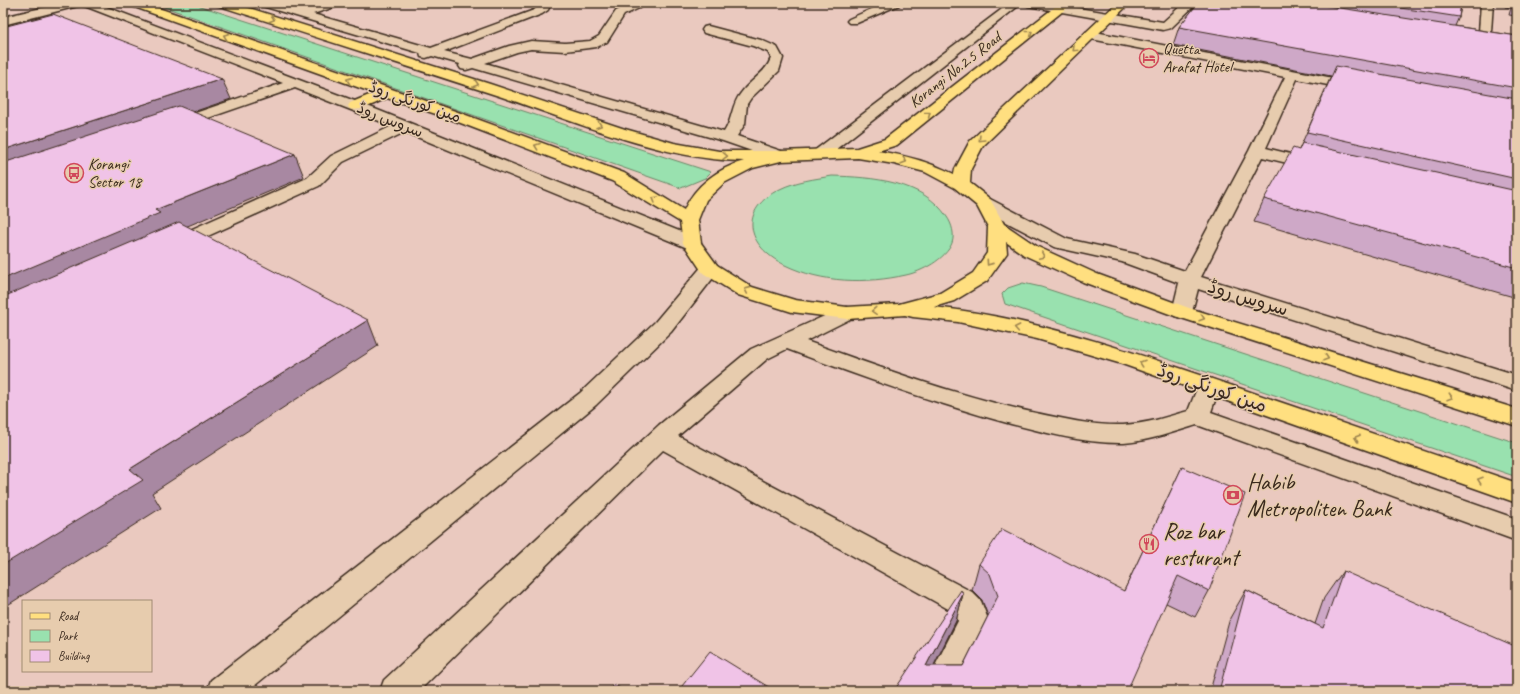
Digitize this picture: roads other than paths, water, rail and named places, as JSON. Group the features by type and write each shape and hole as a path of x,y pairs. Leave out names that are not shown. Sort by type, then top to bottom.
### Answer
{"main road":[{"name":"مین کورنگی روڈ","path":"132,3 450,114 618,176 689,220"},
{"name":"مین کورنگی روڈ","path":"221,3 447,74 620,132 672,147 719,156 782,156"},
{"path":"961,184 963,169 976,144 1124,3"},
{"name":"Korangi No.2.5 Road","path":"858,153 891,142 1063,6"},
{"path":"355,106 387,93"},
{"path":"998,227 997,253 980,277 947,297 900,310 847,313 785,304 745,290 710,269 692,243 689,220 698,198 718,179 747,165 782,156 820,154 858,153 896,159 931,169 961,184 984,203 998,227 1031,250 1090,278 1182,312 1517,418"},
{"name":"مین کورنگی روڈ","path":"900,310 958,316 1041,333 1130,359 1517,493"}],"street":[{"path":"3,21 77,3"},
{"name":"سروس روڈ","path":"86,3 355,106 692,243"},
{"path":"263,3 728,138 782,156"},
{"path":"301,14 337,3"},
{"path":"406,62 538,12 544,8 544,3"},
{"path":"447,74 513,49 531,45 565,47 593,44 603,39 620,13 642,3"},
{"path":"853,21 895,3"},
{"path":"820,154 1017,3"},
{"path":"1028,3 1063,6 1109,17 1163,26 1167,25 1191,3"},
{"path":"1484,46 1487,3"},
{"path":"708,30 757,43 773,50 777,58 774,68 746,95 740,104 737,124 728,138"},
{"path":"1090,35 1370,89"},
{"path":"1469,44 1497,49"},
{"path":"1182,312 1190,280 1257,151 1293,74"},
{"path":"161,130 296,83"},
{"path":"154,254 314,182 337,159 405,126"},
{"path":"1257,151 1333,169"},
{"name":"سروس روڈ","path":"984,203 1061,243 1128,258 1190,280 1517,383"},
{"path":"223,691 588,399 663,327 710,269"},
{"path":"396,691 661,438 759,354 847,313"},
{"path":"786,341 860,368 981,408 1061,428 1102,432 1137,433 1198,416 1517,530"},
{"path":"1198,416 1208,386"},
{"path":"661,438 961,601 970,610 974,622 938,691"}],"place":[{"name":"Quetta Arafat Hotel","path":"1149,58"},
{"name":"Korangi Sector 18","path":"74,173"},
{"name":"Habib Metropoliten Bank","path":"1233,495"},
{"name":"Roz bar resturant","path":"1149,544"}]}
